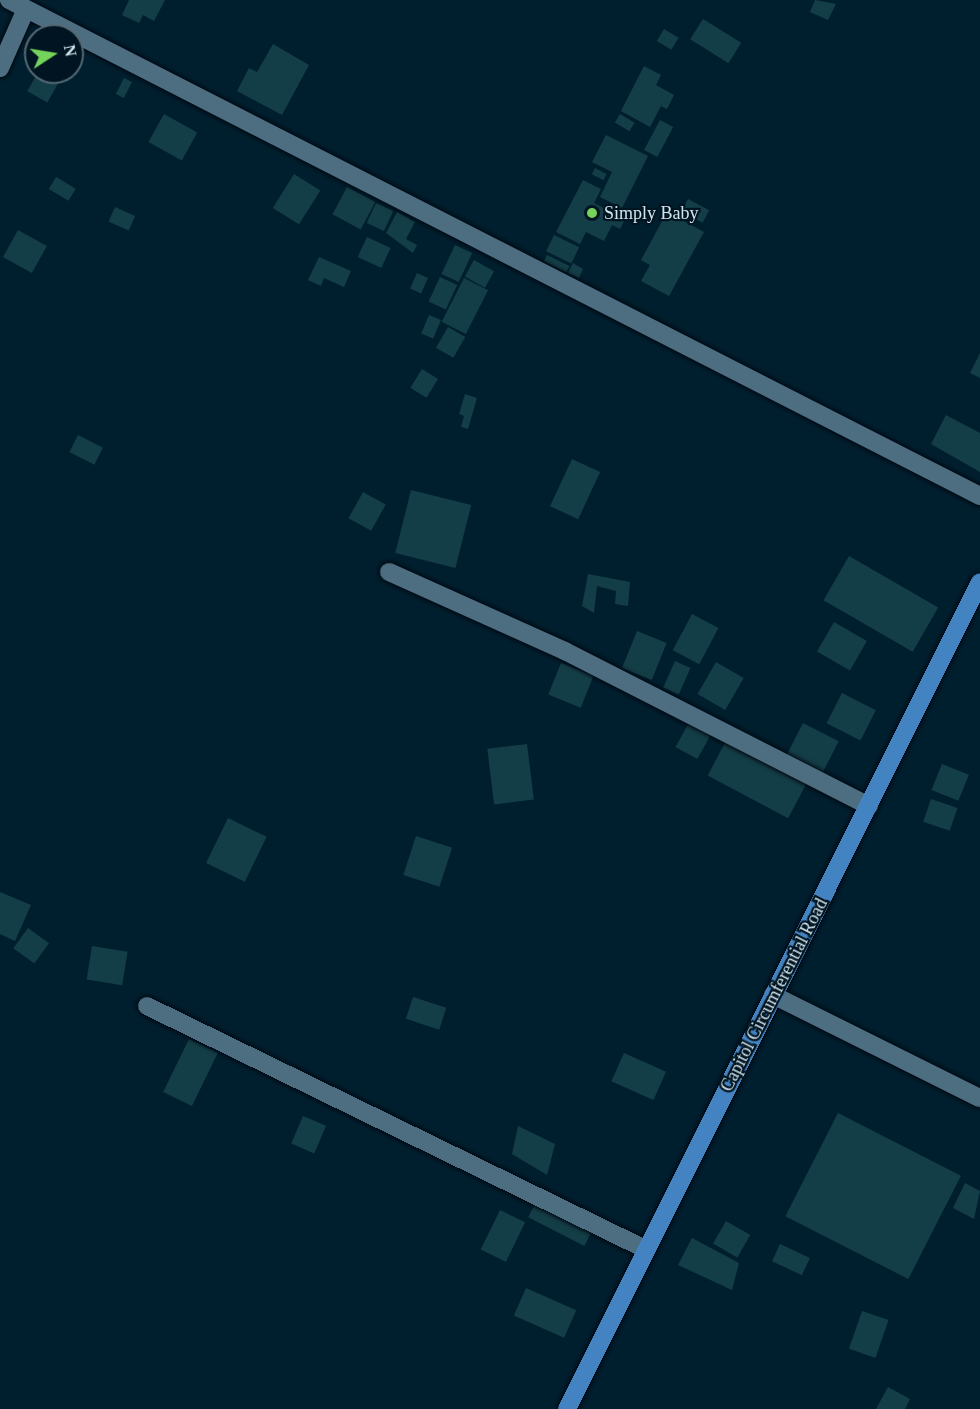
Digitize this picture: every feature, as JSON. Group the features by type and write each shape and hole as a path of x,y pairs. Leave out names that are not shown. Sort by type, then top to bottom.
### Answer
{"main road":[{"name":"Capitol Circumferential Road","path":"567,1409 980,582"}],"street":[{"path":"9,0 980,496"},
{"path":"0,69 26,9"},
{"path":"389,572 565,651 869,806"},
{"path":"774,995 980,1098"},
{"path":"147,1006 647,1250"}],"building":[{"path":"129,0 165,0 154,21 143,15 139,23 122,15"},
{"path":"815,0 836,4 828,20 810,12"},
{"path":"703,19 741,43 728,63 690,39"},
{"path":"664,29 679,38 671,50 657,41"},
{"path":"273,44 309,65 282,115 237,91 249,68 257,72"},
{"path":"644,66 661,75 656,85 674,95 667,109 661,106 650,127 621,111"},
{"path":"124,78 132,82 124,98 116,94"},
{"path":"31,84 58,84 47,102 27,91"},
{"path":"164,114 197,132 182,160 148,142"},
{"path":"620,114 635,123 629,131 615,123"},
{"path":"660,120 673,127 657,157 644,150"},
{"path":"606,135 648,156 622,208 600,197 612,172 592,162"},
{"path":"595,168 607,174 603,180 592,174"},
{"path":"294,174 320,190 299,224 273,208"},
{"path":"56,177 76,189 69,201 49,189"},
{"path":"583,180 601,189 594,203 625,219 620,229 612,225 604,241 586,232 580,244 556,232"},
{"path":"347,187 375,202 361,229 332,214"},
{"path":"688,199 709,210 703,223 681,211"},
{"path":"376,203 393,211 384,231 367,223"},
{"path":"115,207 135,216 129,231 108,222"},
{"path":"397,212 415,222 406,239 417,245 413,253 386,233"},
{"path":"667,212 704,232 669,296 641,281 650,265 641,260"},
{"path":"18,230 47,246 32,273 3,257"},
{"path":"554,235 579,247 571,263 546,251"},
{"path":"367,237 391,248 381,268 358,257"},
{"path":"455,245 472,253 459,282 441,274"},
{"path":"547,255 569,266 566,272 544,261"},
{"path":"319,257 351,271 344,287 324,278 321,286 308,280"},
{"path":"474,260 494,271 485,288 465,277"},
{"path":"573,263 583,269 579,278 568,273"},
{"path":"417,273 428,278 421,293 410,289"},
{"path":"440,277 457,285 446,310 429,301"},
{"path":"464,278 488,290 466,334 442,322"},
{"path":"429,315 441,320 433,338 421,333"},
{"path":"448,327 465,337 453,358 436,348"},
{"path":"980,353 980,378 970,373"},
{"path":"422,369 438,379 426,398 410,388"},
{"path":"465,394 477,398 468,429 461,427 464,416 459,414"},
{"path":"946,415 980,433 980,472 931,444"},
{"path":"78,435 103,448 94,465 69,452"},
{"path":"572,459 600,472 578,519 550,506"},
{"path":"411,490 471,505 455,568 395,553"},
{"path":"363,492 386,505 371,531 348,518"},
{"path":"849,556 938,608 913,652 824,600"},
{"path":"588,574 630,582 628,606 615,604 616,591 597,586 594,613 582,606"},
{"path":"692,614 718,628 699,664 673,650"},
{"path":"834,622 867,641 850,670 817,651"},
{"path":"637,631 667,643 652,680 622,668"},
{"path":"675,661 691,668 679,694 663,687"},
{"path":"716,662 744,678 725,710 698,694"},
{"path":"561,663 593,676 581,708 548,695"},
{"path":"842,693 876,710 860,741 827,723"},
{"path":"691,719 713,731 697,759 675,747"},
{"path":"803,723 839,741 821,775 786,757"},
{"path":"726,741 806,784 788,818 708,775"},
{"path":"527,744 534,800 494,804 487,749"},
{"path":"942,764 969,775 958,801 932,790"},
{"path":"931,799 957,808 950,831 923,822"},
{"path":"228,818 267,837 245,882 206,863"},
{"path":"416,836 452,848 439,887 403,875"},
{"path":"0,892 31,905 15,941 0,934"},
{"path":"28,928 49,943 34,964 13,948"},
{"path":"92,946 128,952 122,985 87,980"},
{"path":"413,997 446,1008 439,1030 406,1019"},
{"path":"189,1039 218,1053 192,1106 163,1092"},
{"path":"624,1053 666,1072 653,1100 611,1081"},
{"path":"838,1113 961,1176 908,1279 785,1216"},
{"path":"303,1116 326,1126 314,1153 291,1144"},
{"path":"518,1126 555,1144 547,1175 512,1154"},
{"path":"965,1183 980,1191 974,1219 953,1208"},
{"path":"535,1204 591,1233 584,1246 528,1217"},
{"path":"500,1210 525,1222 506,1262 481,1250"},
{"path":"726,1221 750,1235 737,1258 713,1244"},
{"path":"692,1238 739,1263 732,1290 678,1265"},
{"path":"780,1244 810,1258 802,1275 772,1261"},
{"path":"526,1288 576,1310 564,1338 514,1315"},
{"path":"862,1311 888,1320 875,1358 849,1349"},
{"path":"888,1387 910,1399 905,1409 876,1409"}],"place":[{"name":"Simply Baby","path":"592,213"}]}
